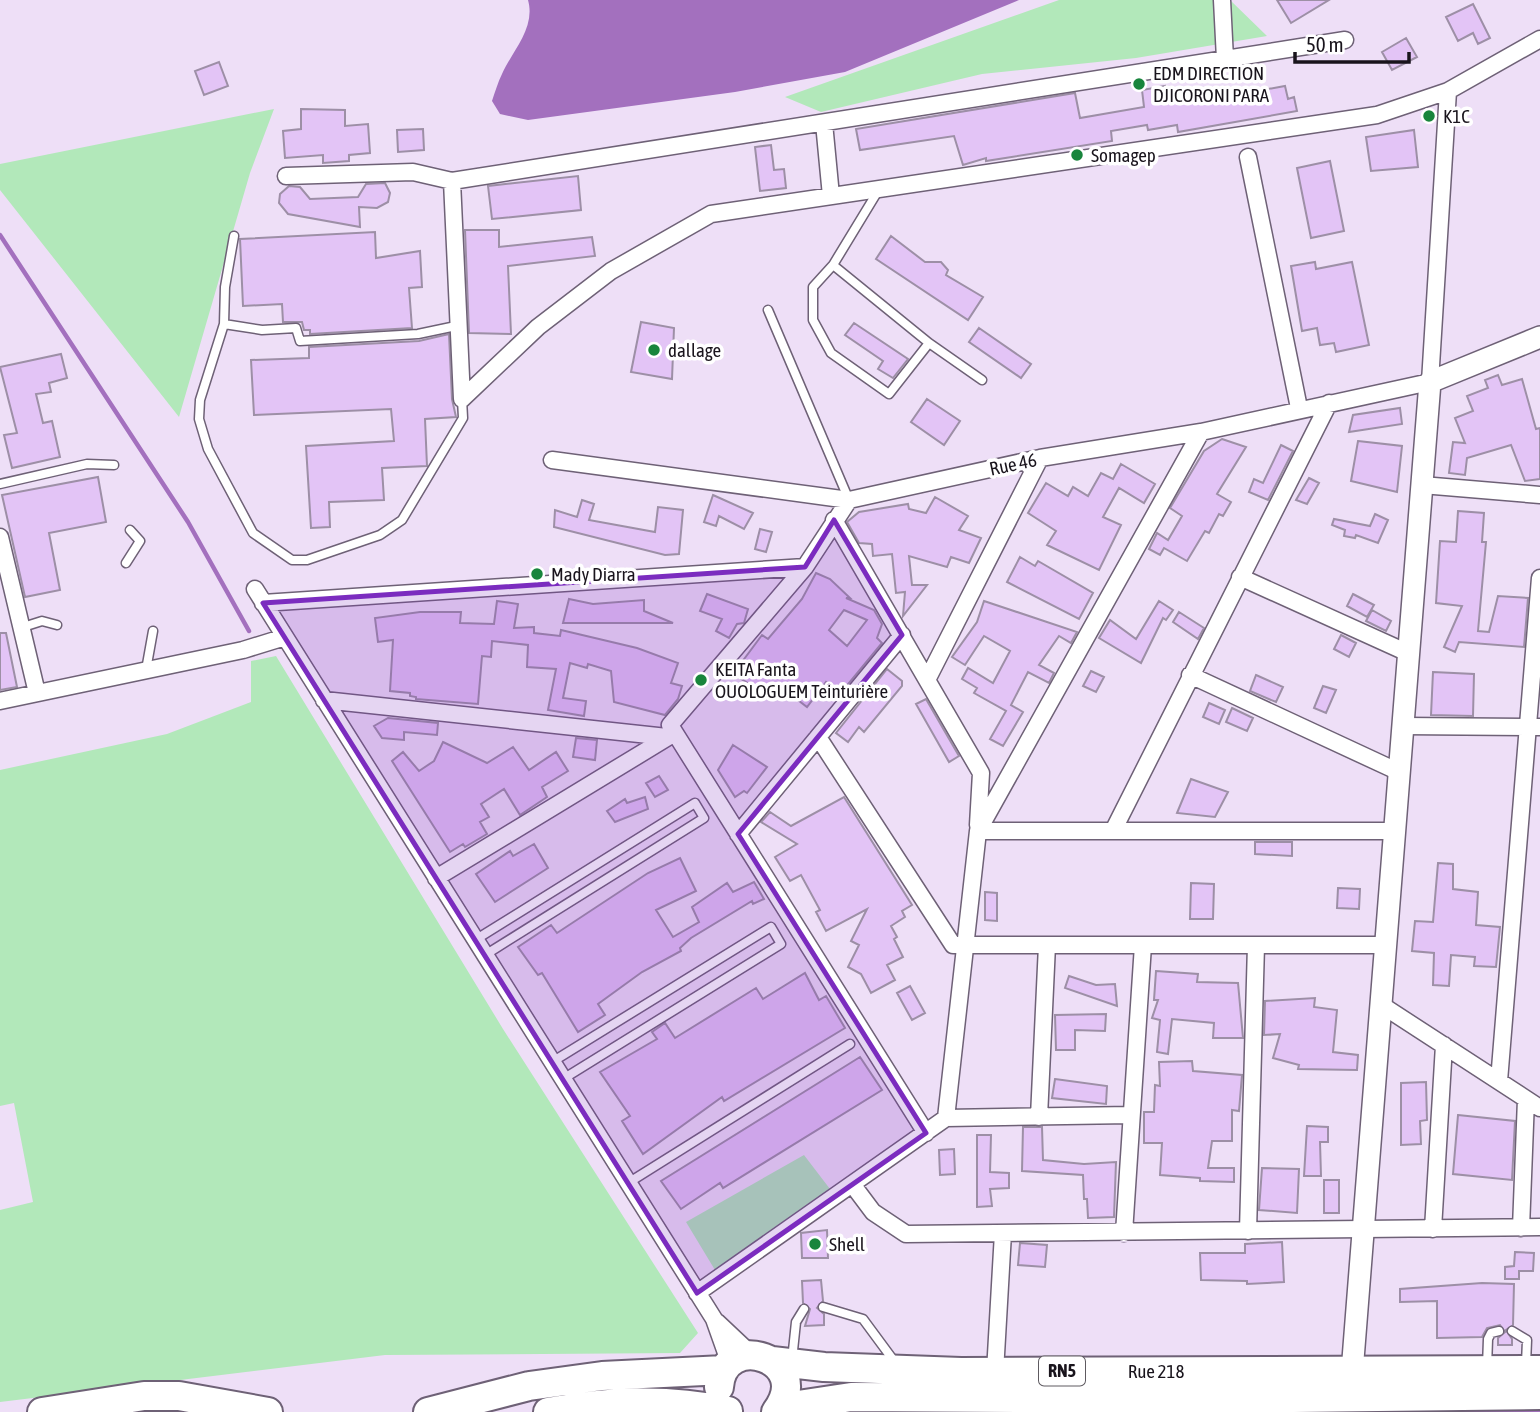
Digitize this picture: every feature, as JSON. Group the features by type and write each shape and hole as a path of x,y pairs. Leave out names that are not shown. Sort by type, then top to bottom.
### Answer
{"highway":[{"name":"Rue 218","path":"759,1365 1351,1384 1540,1395"},
{"name":"RN5","path":"428,1412 553,1383 602,1376 759,1365 786,1390 783,1403 789,1410 848,1405 973,1406 1351,1384"},
{"path":"728,1411 719,1391 759,1365"},
{"name":"Rue 218","path":"1351,1384 1487,1371 1533,1370"},
{"path":"42,1412 144,1395 178,1396 268,1412"},
{"path":"548,1412 601,1402 660,1400 728,1411"}],"street":[{"path":"1222,0 1225,59"},
{"path":"461,399 538,327 611,271 711,214 1377,115 1448,91 1540,39"},
{"path":"286,176 413,172 452,181 1345,40"},
{"path":"1351,1384 1430,382 1448,91"},
{"path":"824,123 831,195"},
{"path":"1248,157 1299,408"},
{"path":"452,181 461,399"},
{"name":"Rue 46","path":"849,500 1040,458 1201,432 1299,408 1430,382 1540,337"},
{"path":"1113,831 1329,403"},
{"path":"978,831 1201,432"},
{"path":"928,678 1040,458"},
{"path":"552,460 849,500 805,568 670,725 671,735 738,834 926,1133"},
{"path":"1422,485 1540,495"},
{"path":"834,520 928,678 981,774 978,831 946,1118"},
{"path":"0,537 3,562 37,693"},
{"path":"759,1365 713,1319 259,596 805,568"},
{"path":"1240,577 1408,653"},
{"path":"1499,1081 1534,727 1540,578"},
{"path":"738,834 902,635"},
{"path":"0,701 243,650 285,637"},
{"path":"1190,675 1399,772"},
{"path":"324,700 671,735"},
{"path":"1403,726 1534,727"},
{"path":"436,878 671,735"},
{"path":"818,737 953,945 1385,945"},
{"path":"978,831 1394,831"},
{"path":"1248,1231 1256,944"},
{"path":"1039,1117 1047,945"},
{"path":"1124,1233 1143,945"},
{"path":"1380,1004 1533,1103 1521,1228"},
{"path":"1433,1229 1444,1045"},
{"path":"697,1293 946,1118 1131,1115"},
{"path":"852,1184 873,1212 906,1234 1540,1227"},
{"path":"995,1371 1003,1233"},
{"path":"713,1319 759,1365"}],"lane":[{"path":"880,188 833,265 813,286 813,320 831,353 889,394 929,343"},
{"path":"234,236 224,324 200,400 199,419 208,449 253,533 292,560 307,560 380,535 402,520 463,418 461,399"},
{"path":"833,265 929,343 982,380"},
{"path":"768,310 849,500"},
{"path":"224,324 262,330 296,328 300,341 418,334 456,326"},
{"path":"0,484 87,464 114,465"},
{"path":"126,563 140,541 130,530"},
{"path":"20,628 42,621 57,625"},
{"path":"146,670 153,631"},
{"path":"475,940 695,803 704,818 485,955"},
{"path":"552,1062 771,927 781,944 563,1079"},
{"path":"628,1183 850,1044"},
{"path":"823,1307 863,1319 899,1370"},
{"path":"759,1365 804,1309"},
{"path":"1487,1371 1488,1339 1491,1333 1499,1331"},
{"path":"1513,1331 1522,1334 1527,1340 1533,1370"}],"highlighted area":[{"path":"834,520 902,635 738,834 926,1133 697,1293 263,603 805,567"}],"green space":[{"path":"1059,0 1230,0 1267,36 1136,58 982,74 821,112 785,97"},
{"path":"274,109 250,173 179,417 0,190 0,164"},
{"path":"276,656 503,1029 698,1333 680,1353 385,1355 0,1402 0,1210 33,1202 14,1103 0,1106 0,770 167,734 251,702 251,661"},
{"path":"804,1155 830,1189 718,1275 686,1222"}],"shaded area":[{"path":"528,0 1019,0 845,72 735,92 528,120 500,114 492,101 502,74 526,30 530,10"}],"building":[{"path":"1277,0 1329,0 1291,23"},
{"path":"1473,4 1490,38 1478,44 1473,33 1458,41 1446,17"},
{"path":"1406,38 1417,57 1392,70 1382,52"},
{"path":"219,62 228,86 204,95 195,71"},
{"path":"1165,86 1166,94 1204,88 1206,100 1285,86 1288,99 1294,97 1297,111 1178,132 1177,125 1148,130 1147,125 1111,131 1112,141 986,161 986,158 963,165 954,136 860,150 856,129 1075,93 1080,118 1144,107 1142,90"},
{"path":"301,109 345,110 345,126 368,124 370,153 349,155 349,161 323,163 323,155 285,158 283,131 301,129"},
{"path":"423,129 424,150 398,152 397,130"},
{"path":"1414,130 1418,167 1371,171 1366,137"},
{"path":"771,145 774,170 784,169 786,188 760,191 755,147"},
{"path":"1330,161 1344,231 1311,238 1297,168"},
{"path":"578,176 581,210 492,219 488,186"},
{"path":"385,183 390,193 388,202 377,208 359,207 360,227 288,214 279,203 280,194 289,186 300,187 310,199 358,197 366,184"},
{"path":"465,230 499,230 499,247 592,237 595,256 508,266 511,334 469,333"},
{"path":"375,232 376,258 420,251 422,287 409,288 412,328 310,334 310,330 304,330 302,322 283,322 282,304 243,306 240,239"},
{"path":"891,236 925,262 941,262 948,270 946,275 983,297 968,320 876,259"},
{"path":"1315,262 1316,269 1352,262 1369,345 1336,352 1334,343 1320,345 1317,328 1302,331 1291,266"},
{"name":"dallage","path":"641,322 674,328 672,379 631,372"},
{"path":"854,323 908,359 893,378 878,369 883,361 845,335"},
{"path":"979,328 1031,364 1021,378 969,342"},
{"path":"449,334 452,399 456,417 425,419 427,466 382,468 384,500 329,502 330,527 311,528 306,446 394,441 391,409 254,415 251,360 309,358 309,347 419,341"},
{"path":"61,354 67,378 49,383 51,392 36,394 43,423 52,421 60,457 12,468 4,435 17,433 0,367"},
{"path":"1498,375 1502,385 1522,379 1536,429 1540,428 1540,479 1525,481 1511,445 1467,458 1465,475 1449,473 1453,442 1465,443 1455,418 1473,411 1467,396 1488,388 1485,380"},
{"path":"927,399 960,421 944,445 911,422"},
{"path":"1400,408 1402,424 1349,432 1353,415"},
{"path":"1222,439 1246,447 1217,494 1231,502 1223,516 1219,514 1209,533 1205,531 1187,561 1164,548 1160,555 1149,549 1157,533 1168,540 1182,516 1170,508 1204,451"},
{"path":"1358,441 1402,446 1397,492 1351,481"},
{"path":"1281,445 1293,451 1268,500 1249,492 1254,479 1263,483"},
{"path":"1121,464 1155,484 1144,503 1119,488 1103,517 1121,525 1099,570 1047,545 1056,531 1028,513 1046,483 1068,496 1073,487 1088,496 1101,473 1113,479"},
{"path":"98,477 106,522 49,533 60,590 25,597 2,495"},
{"path":"1309,478 1319,483 1307,504 1296,500"},
{"path":"713,495 753,513 744,529 719,516 716,526 704,522"},
{"path":"935,497 968,516 959,530 981,538 969,563 951,557 947,567 909,556 912,585 927,585 903,616 905,592 896,593 892,554 873,556 872,544 859,543 847,522 859,512 908,504 909,509 926,513"},
{"path":"582,500 594,504 589,520 655,532 658,507 683,510 679,554 665,555 554,527 555,510 577,517"},
{"path":"1458,511 1484,513 1482,542 1486,542 1478,631 1489,632 1498,596 1528,598 1524,647 1459,642 1455,652 1444,647 1462,606 1436,603 1440,541 1456,542"},
{"path":"1375,514 1388,520 1378,543 1356,535 1355,538 1344,536 1345,530 1332,525 1334,519 1370,526"},
{"path":"760,529 772,532 766,552 755,549"},
{"path":"1020,557 1035,566 1038,561 1093,593 1079,619 1007,582"},
{"path":"816,573 830,579 850,598 846,598 874,610 882,624 877,638 882,643 840,694 826,682 807,707 781,687 774,699 733,674 762,635 768,639 802,599","holes":["844,610 867,620 847,646 829,630"]},
{"path":"707,594 748,609 744,623 737,624 729,638 716,631 722,619 700,611"},
{"path":"1353,594 1374,605 1367,617 1347,606"},
{"path":"569,599 593,604 644,600 644,611 673,623 563,623"},
{"path":"497,601 518,604 514,628 534,627 534,633 560,636 561,630 637,648 678,663 671,683 682,686 678,699 665,715 614,702 611,671 588,664 587,668 570,663 563,698 586,701 584,716 548,710 556,669 527,667 528,645 492,641 491,657 482,656 478,704 416,699 410,696 410,693 390,691 393,640 378,642 375,618 420,612 461,612 460,623 494,624"},
{"path":"984,601 1077,632 1071,643 1059,636 1039,665 1054,673 1049,683 1028,672 1011,705 1023,712 1003,746 990,739 1006,711 974,693 977,688 962,679 968,668 993,683 1010,651 984,636 965,665 952,657 977,622"},
{"path":"1159,601 1173,610 1166,620 1163,618 1141,663 1099,638 1110,620 1136,639"},
{"path":"1372,610 1391,621 1386,631 1366,621"},
{"path":"1179,612 1204,628 1198,639 1173,622"},
{"path":"0,633 6,633 17,687 0,690"},
{"path":"1341,635 1356,643 1349,657 1334,649"},
{"path":"887,669 902,681 902,686 864,732 859,727 848,742 836,733"},
{"path":"1091,671 1104,677 1096,692 1083,686"},
{"path":"1433,672 1474,674 1473,716 1431,715"},
{"path":"1256,675 1283,687 1276,702 1250,691"},
{"path":"1323,686 1336,690 1326,713 1314,708"},
{"path":"926,699 959,756 949,762 916,704"},
{"path":"1209,703 1225,710 1219,724 1203,717"},
{"path":"1232,708 1253,718 1247,731 1226,722"},
{"path":"388,718 438,723 437,735 404,732 404,740 382,738 374,726"},
{"path":"576,738 597,740 595,760 573,757"},
{"path":"443,742 487,763 513,747 529,770 556,752 568,771 542,787 547,797 520,815 504,789 481,804 489,817 480,822 487,834 450,852 392,761 403,752 419,771 434,761"},
{"path":"733,745 767,767 747,793 744,791 735,797 718,770"},
{"path":"659,776 668,790 655,797 646,783"},
{"path":"1191,779 1228,792 1215,817 1177,813"},
{"path":"645,797 648,809 615,822 607,811 625,799 627,803"},
{"path":"844,797 912,905 902,911 905,917 891,926 903,957 887,965 895,980 871,993 861,974 848,967 859,945 851,941 867,909 826,931 816,912 820,910 801,875 790,881 775,857 797,844 761,822 770,812 791,826"},
{"path":"1255,842 1292,842 1292,856 1255,854"},
{"path":"534,844 548,868 495,902 476,874 510,851 513,856"},
{"path":"680,858 696,891 656,910 673,937 699,922 692,907 727,883 733,892 754,882 764,899 753,904 752,901 691,938 680,948 681,951 642,972 598,1004 605,1015 578,1032 542,973 538,975 518,947 551,925 557,933 648,873"},
{"path":"1438,863 1453,864 1453,889 1478,892 1476,925 1500,927 1496,967 1474,966 1475,957 1451,955 1449,986 1433,985 1434,953 1412,951 1415,921 1433,922"},
{"path":"1191,883 1214,884 1213,919 1190,919"},
{"path":"1338,888 1360,889 1359,909 1337,908"},
{"path":"985,892 997,893 997,921 985,920"},
{"path":"1156,971 1198,974 1197,982 1238,983 1243,1038 1213,1038 1214,1023 1172,1019 1168,1054 1157,1052 1160,1020 1152,1018 1158,1000 1154,1000"},
{"path":"805,973 819,1000 826,996 845,1028 724,1101 722,1097 643,1154 622,1121 630,1116 600,1072 657,1039 652,1032 665,1023 675,1038 756,988 763,999"},
{"path":"1069,976 1096,985 1115,984 1117,1006 1065,988"},
{"path":"910,986 925,1013 912,1020 897,993"},
{"path":"1315,998 1314,1007 1337,1010 1333,1052 1358,1055 1357,1070 1298,1069 1299,1065 1273,1058 1280,1034 1264,1035 1265,1001"},
{"path":"1106,1014 1105,1031 1075,1030 1075,1050 1056,1050 1055,1015"},
{"path":"860,1057 882,1090 723,1188 720,1183 681,1209 661,1181"},
{"path":"1192,1061 1193,1071 1242,1075 1239,1111 1232,1110 1232,1141 1212,1141 1208,1168 1234,1168 1234,1182 1200,1181 1200,1178 1160,1175 1162,1143 1144,1143 1144,1112 1154,1112 1155,1085 1160,1086 1159,1062"},
{"path":"1055,1079 1107,1086 1106,1104 1052,1098"},
{"path":"1426,1082 1427,1120 1420,1121 1421,1144 1401,1145 1401,1083"},
{"path":"1458,1115 1515,1121 1512,1180 1453,1174"},
{"path":"1307,1126 1328,1127 1328,1142 1320,1142 1321,1176 1304,1176"},
{"path":"1023,1127 1042,1127 1043,1160 1084,1164 1116,1162 1114,1217 1088,1218 1083,1175 1022,1171"},
{"path":"977,1135 991,1135 990,1172 1009,1173 1009,1188 990,1189 992,1206 977,1207"},
{"path":"954,1149 955,1174 940,1175 939,1150"},
{"path":"1262,1168 1299,1169 1297,1213 1259,1210"},
{"path":"1324,1180 1339,1180 1339,1213 1324,1213"},
{"name":"Shell","path":"827,1230 828,1258 802,1258 801,1233"},
{"path":"1282,1242 1284,1282 1247,1284 1247,1281 1201,1280 1200,1253 1245,1253 1245,1244"},
{"path":"1020,1243 1047,1245 1045,1267 1018,1265"},
{"path":"1515,1252 1534,1253 1533,1271 1519,1271 1519,1279 1505,1279 1505,1267 1514,1266"},
{"path":"821,1280 823,1301 817,1308 824,1314 824,1325 805,1326 810,1309 803,1303 802,1281"},
{"path":"1482,1283 1514,1284 1513,1325 1506,1330 1512,1339 1512,1345 1498,1345 1498,1338 1505,1332 1500,1325 1487,1328 1482,1337 1437,1338 1437,1301 1400,1302 1400,1289"}],"waterway":[{"path":"0,235 188,522 249,631"},
{"path":"1407,1411 1540,1411"}],"place":[{"name":"EDM DIRECTION DJICORONI PARA","path":"1139,84"},
{"name":"K1C","path":"1429,116"},
{"name":"Somagep","path":"1077,155"},
{"name":"dallage","path":"654,350"},
{"name":"Mady Diarra","path":"537,574"},
{"name":"KEITA Fanta OUOLOGUEM Teinturière","path":"701,680"},
{"name":"Shell","path":"815,1244"}]}
